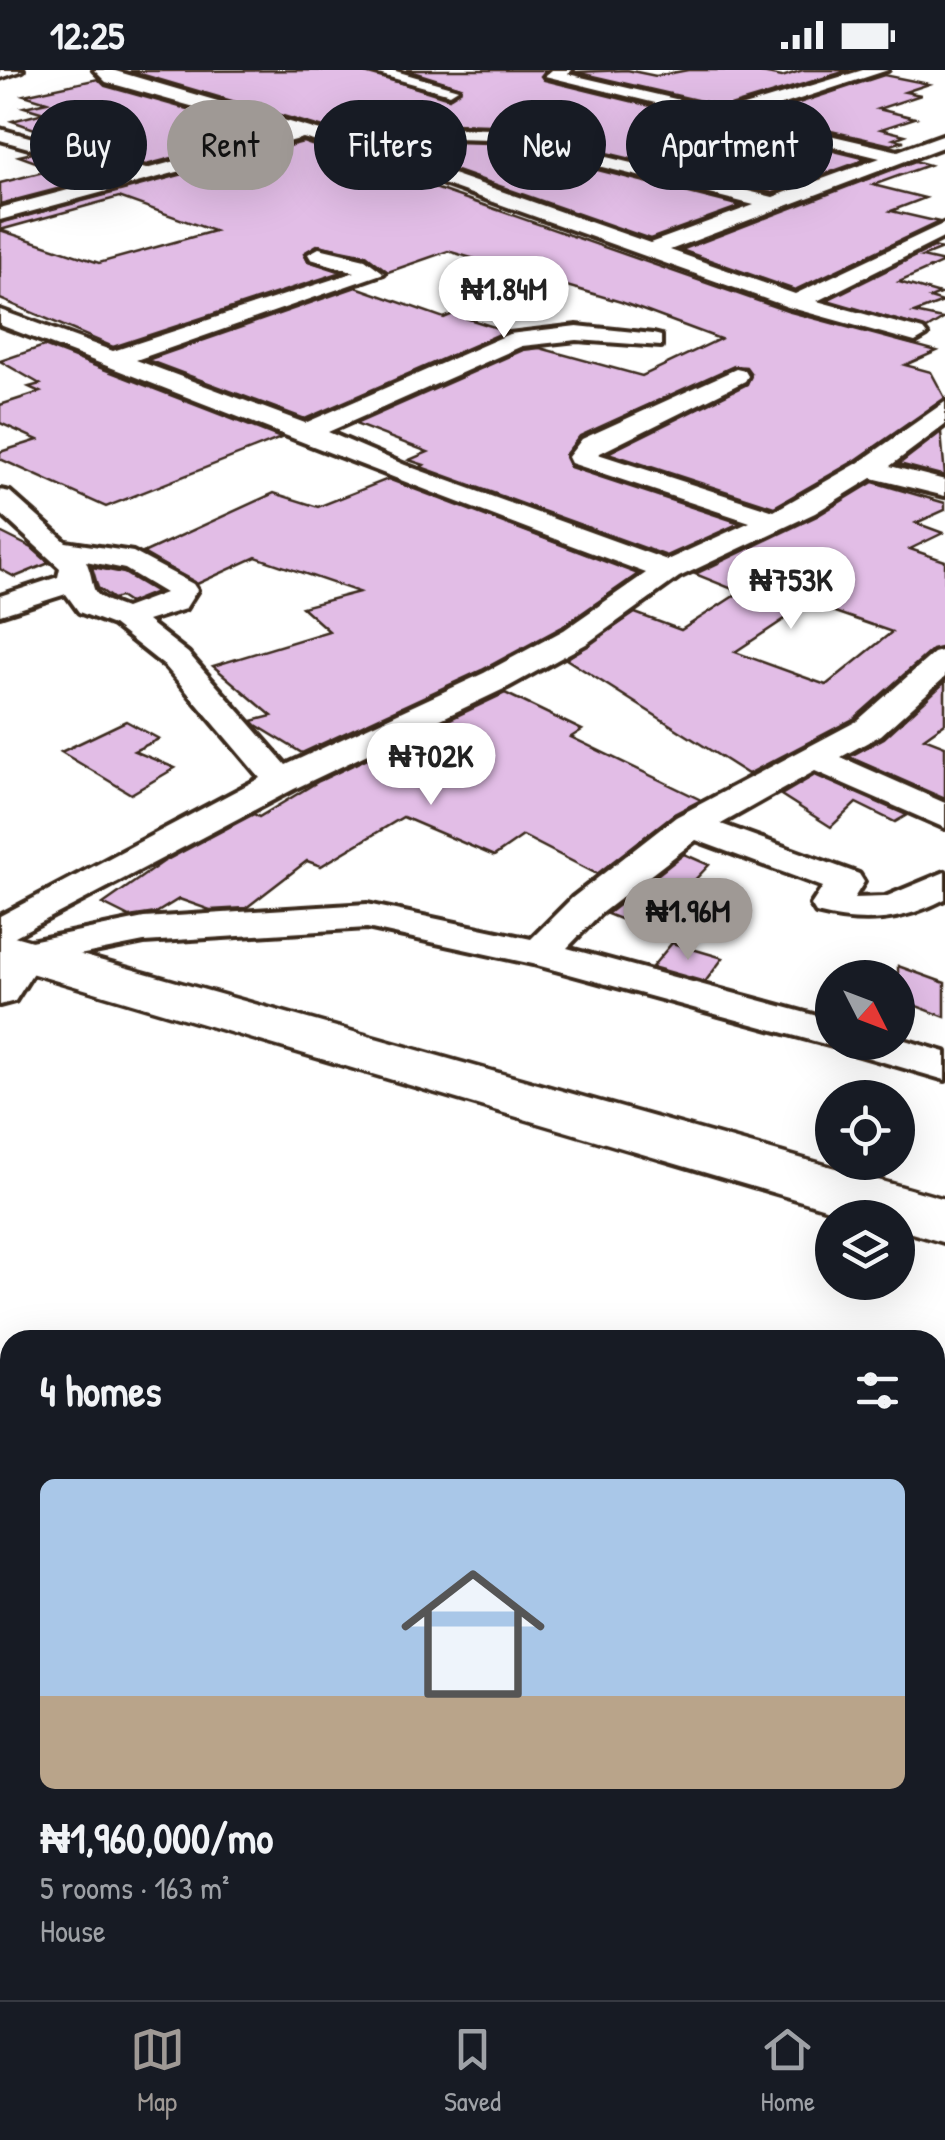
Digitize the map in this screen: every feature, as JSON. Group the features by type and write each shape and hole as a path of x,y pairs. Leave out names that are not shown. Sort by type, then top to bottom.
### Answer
{"main road":[{"path":"6,957 945,1222"}],"street":[{"path":"0,73 15,70"},
{"path":"102,70 112,78 314,135"},
{"path":"372,70 450,89"},
{"path":"564,70 553,76 651,100"},
{"path":"782,100 880,70"},
{"path":"806,74 843,81"},
{"path":"147,173 305,132"},
{"path":"467,133 776,204"},
{"path":"0,134 30,142"},
{"path":"648,251 945,140"},
{"path":"833,143 900,158"},
{"path":"467,187 796,302 915,335"},
{"path":"0,214 87,190"},
{"path":"796,302 945,229"},
{"path":"114,359 373,273 319,254"},
{"path":"0,316 306,432 395,472 668,571"},
{"path":"0,344 38,332"},
{"path":"306,432 517,339 577,333 653,341"},
{"path":"736,376 591,446 581,456 773,520"},
{"path":"6,957 281,781 496,680 574,637 668,571 773,520 901,449 945,410"},
{"path":"868,469 945,488"},
{"path":"0,498 75,566 72,582 90,605 124,618 177,660 281,781"},
{"path":"54,551 110,551 182,590 174,602 124,618"},
{"path":"0,578 33,594"},
{"path":"0,606 72,582"},
{"path":"540,953 586,906 689,826 869,728 945,660"},
{"path":"813,758 886,786 945,816"},
{"path":"689,826 845,882 830,905 860,914 909,904 945,884"},
{"path":"6,957 144,930 367,916 540,953 815,1028"},
{"path":"915,1057 945,1066"}],"building":[{"path":"360,70 449,98 461,87 406,70 546,70 541,76 544,80 626,100 626,158 606,153 606,100 487,100 487,125 467,124 467,100 314,100 314,125 294,119 294,100 229,100 130,71"},
{"path":"627,70 656,76 688,70 746,70 782,77 803,70 850,70 750,100 697,100 575,72"},
{"path":"884,75 929,84 905,92 921,95 878,109 915,118 881,129 905,135 894,139 904,141 891,145 833,132 833,100 808,100"},
{"path":"98,79 105,86 167,103 167,159 147,165 147,100 40,100 24,95"},
{"path":"30,116 30,127 12,121"},
{"path":"303,142 314,146 314,190 440,190 787,311 937,351 905,365 931,372 945,398 856,460 774,507 608,453 747,384 751,374 746,367 734,366 580,436 565,455 570,467 740,523 667,556 421,467 424,465 409,460 428,452 355,424 523,350 540,348 642,376 720,339 621,302 448,251 388,272 366,255 317,245 304,253 308,261 342,272 113,347 0,299 0,223 123,190 147,190 147,184 167,178 167,190 294,190 294,144","holes":["119,197 214,231 99,263 0,230"]},
{"path":"467,142 487,143 487,182 467,175"},
{"path":"833,151 867,159 833,171"},
{"path":"915,161 929,165 873,185 925,198 891,211 939,222 795,290 681,250"},
{"path":"606,172 626,177 626,190 677,190 741,206 650,239 510,190 606,190"},
{"path":"30,175 30,190 54,190 0,204 0,183"},
{"path":"934,247 942,249 922,257 944,262 899,282 940,294 930,298 943,302 914,313 943,319 927,329 827,300"},
{"path":"356,287 444,318 453,314 507,331 305,419 147,360"},
{"path":"44,346 281,438 106,507 0,459 0,452 38,440 0,423 0,405 40,392 29,387 40,384 0,361"},
{"path":"941,432 945,476 899,464"},
{"path":"388,479 638,574 562,627 482,670 302,753 256,725 252,721 272,716 213,666 329,631 302,607 359,592 256,557 197,584 143,553 274,493 318,507"},
{"path":"873,482 945,503 945,510 916,523 943,533 910,549 945,561 945,647 932,650 855,718 748,774 566,659 635,613 681,630 740,592 695,574 817,516","holes":["809,603 892,632 826,685 735,652"]},
{"path":"0,532 32,548 49,563 15,577 0,569"},
{"path":"92,567 124,573 156,592 129,603 120,597 113,599 98,588"},
{"path":"945,682 945,723 924,738 945,746 945,799 849,757 884,738"},
{"path":"505,693 582,730 571,737 701,800 674,814 597,874 523,836 494,856 403,817 321,866 307,861 246,908 210,910 179,899 156,913 129,917 103,904 163,862 254,814 259,817 319,781"},
{"path":"126,721 159,739 134,751 175,768 131,794 61,752"},
{"path":"815,775 907,815 895,822 856,803 831,827 781,795"},
{"path":"684,854 709,865 647,930 607,914"},
{"path":"672,943 723,958 705,982 652,967"},
{"path":"915,972 945,983 945,1017 915,1006"}]}
